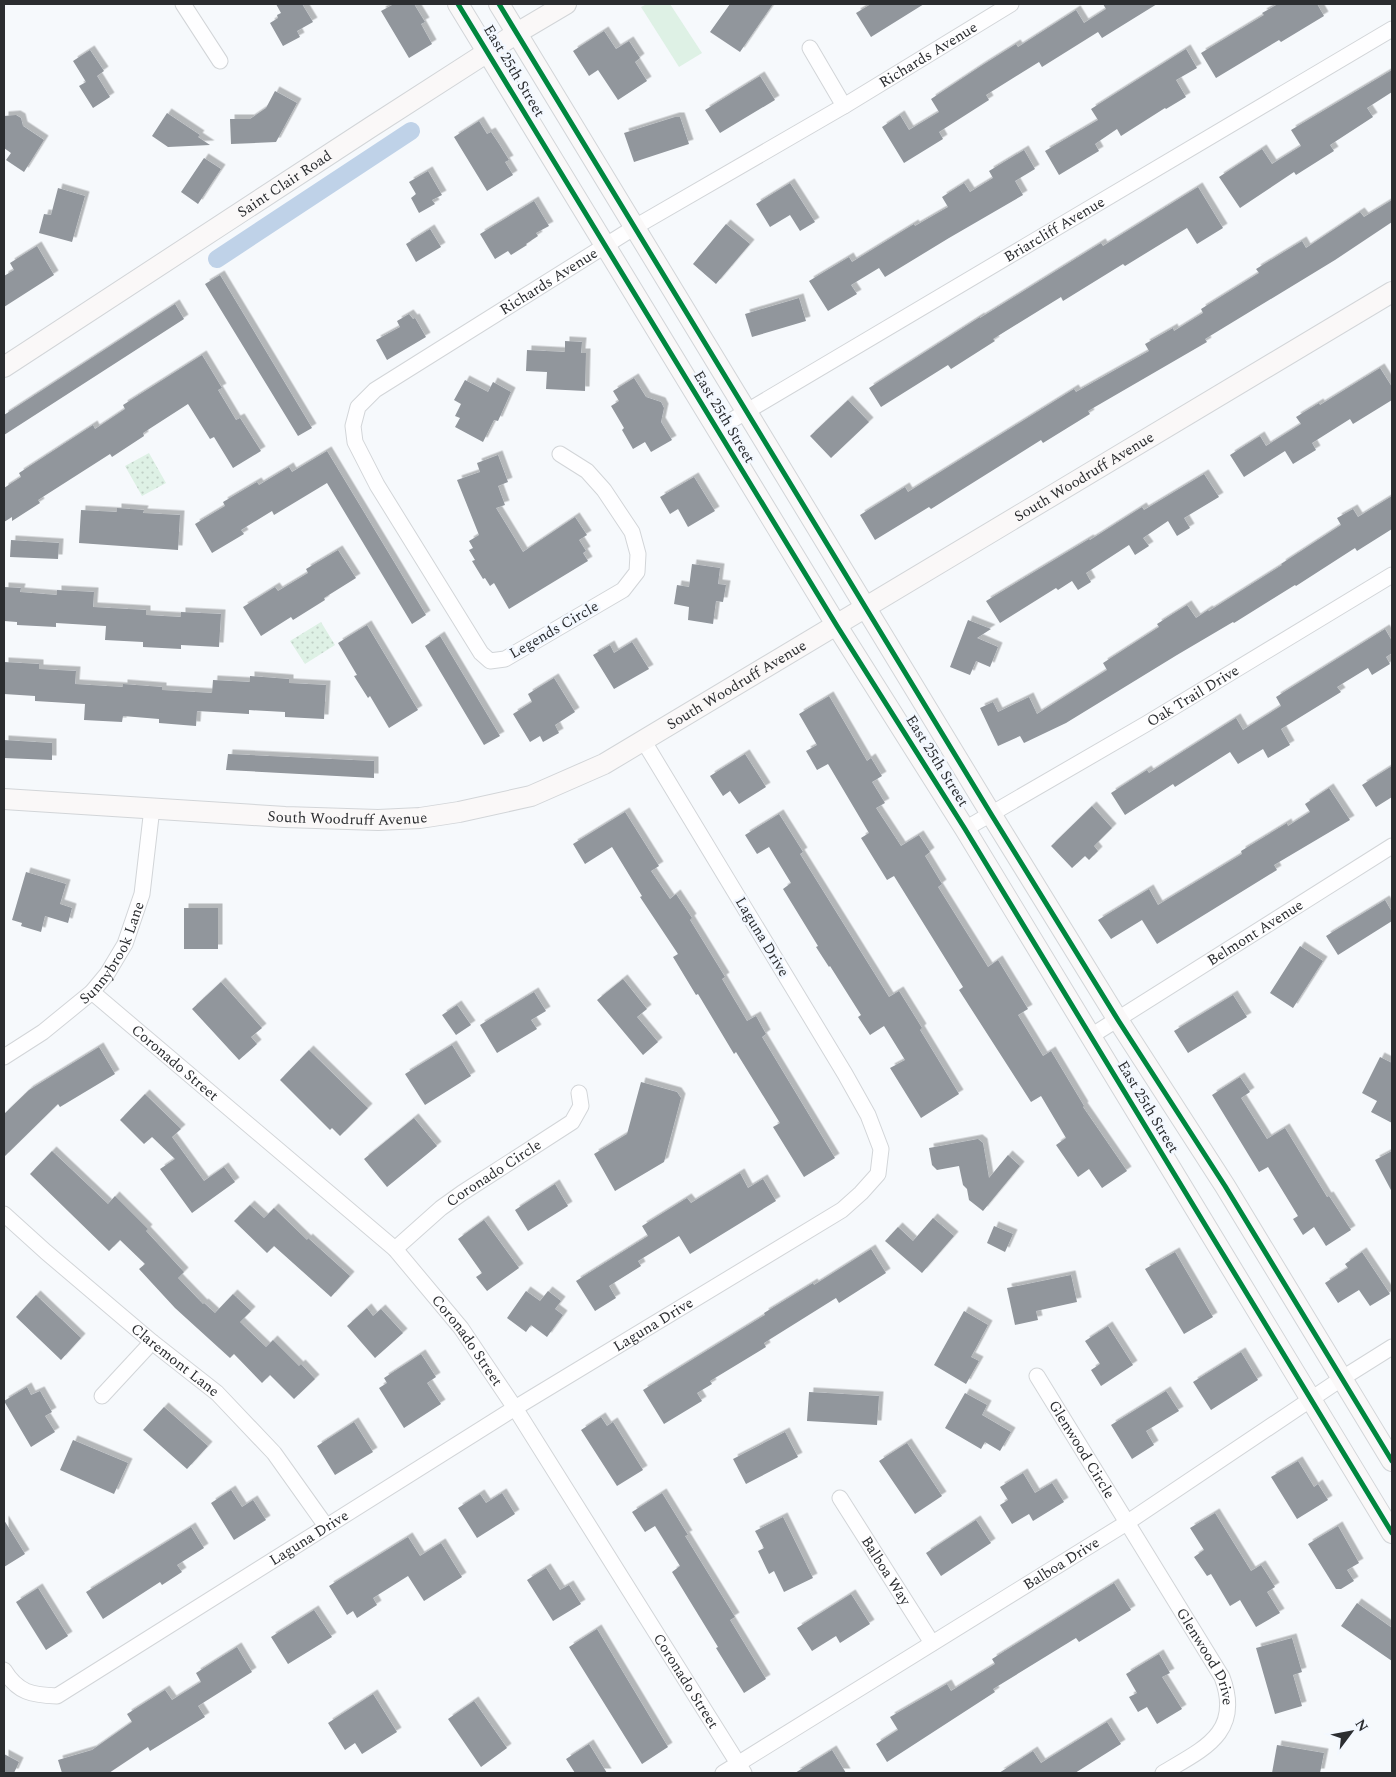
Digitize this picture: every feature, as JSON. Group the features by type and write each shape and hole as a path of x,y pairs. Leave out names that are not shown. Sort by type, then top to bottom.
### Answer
{"street":[{"path":"183,4 220,61"},
{"name":"East 25th Street","path":"458,4 837,626 965,829 1392,1534"},
{"name":"East 25th Street","path":"499,4 991,814 1118,1020 1225,1186 1392,1461"},
{"name":"Saint Clair Road","path":"4,367 517,33 566,4"},
{"name":"Richards Avenue","path":"377,485 354,442 353,426 358,407 375,390 635,227 844,106 1011,4"},
{"name":"Briarcliff Avenue","path":"717,429 746,410 1392,29"},
{"path":"810,48 844,106"},
{"name":"South Woodruff Avenue","path":"4,799 294,817 378,820 420,818 459,812 531,796 604,764 1392,292"},
{"name":"Legends Circle","path":"377,485 481,653 490,661 505,659 623,590 638,572 638,554 632,532 604,490 587,471 560,454"},
{"name":"Oak Trail Drive","path":"965,829 1146,724 1392,575"},
{"name":"Laguna Drive","path":"4,1670 22,1690 33,1695 57,1696 100,1671 326,1526 516,1408 842,1210 878,1174 881,1149 868,1115 643,740"},
{"name":"Sunnybrook Lane","path":"4,1057 43,1032 92,992 107,974 125,944 142,894 152,808"},
{"name":"Belmont Avenue","path":"1091,1036 1392,846"},
{"name":"Coronado Street","path":"92,992 395,1248 461,1328 516,1408 741,1768"},
{"name":"Coronado Circle","path":"395,1248 441,1208 462,1193 572,1122 581,1106 579,1092"},
{"name":"Claremont Lane","path":"4,1214 152,1342 218,1393 274,1453 326,1526"},
{"path":"102,1396 152,1342"},
{"name":"Balboa Drive","path":"723,1773 741,1768 932,1643 1128,1522 1341,1379 1392,1347"},
{"name":"Glenwood Circle","path":"1037,1376 1128,1522"},
{"name":"Balboa Way","path":"840,1498 932,1643"},
{"name":"Glenwood Drive","path":"1128,1522 1222,1677 1228,1693 1225,1723 1211,1743 1163,1773"}],"green space":[{"path":"647,4 670,4 702,53 679,67 641,7"},
{"path":"149,453 166,483 142,496 125,466"},
{"path":"321,622 335,645 305,664 290,641"}],"building":[{"path":"276,4 302,4 313,22 297,31 300,37 283,46 270,23 278,18 277,15 281,13"},
{"path":"394,4 414,4 425,22 421,24 432,44 409,58 381,11"},
{"path":"730,4 773,4 740,52 710,32"},
{"path":"871,4 924,4 871,37 856,13"},
{"path":"1103,4 1157,4 1102,38 1098,32 1042,67 1039,62 986,95 989,100 939,132 943,139 904,163 882,127 900,115 909,130 939,112 931,99 981,66 1016,44 1018,47 1076,10 1084,23 1106,9"},
{"path":"1278,4 1317,4 1324,16 1281,42 1279,40 1216,78 1201,53 1264,15 1262,13"},
{"path":"604,31 616,49 629,41 640,58 635,62 647,81 618,100 598,70 589,76 573,51"},
{"path":"1186,49 1197,68 1176,80 1186,97 1121,136 1117,129 1095,144 1099,151 1059,175 1045,151 1098,120 1091,109"},
{"path":"90,50 104,71 97,76 110,97 93,108 79,86 86,82 73,61"},
{"path":"1392,70 1392,92 1367,108 1373,117 1330,145 1334,151 1296,175 1294,172 1240,208 1219,177 1262,149 1272,164 1301,146 1291,130"},
{"path":"760,76 775,100 720,133 705,110"},
{"path":"275,91 297,103 276,142 231,144 230,119 250,119 266,108"},
{"path":"167,113 200,135 198,137 210,145 168,147 152,136"},
{"path":"16,115 21,118 23,126 44,140 24,172 6,160 11,153 4,148 4,116"},
{"path":"680,117 689,144 634,162 624,133"},
{"path":"479,121 487,134 491,132 499,144 509,160 505,162 513,175 487,191 454,137"},
{"path":"1024,150 1035,169 1015,181 1023,195 885,277 879,268 851,285 857,294 828,311 809,281 849,257 852,262 914,224 915,226 948,207 942,197 964,183 970,192 993,178 989,171"},
{"path":"204,158 221,169 198,204 181,192"},
{"path":"428,171 442,195 432,200 435,204 419,213 411,198 416,194 409,182"},
{"path":"790,183 815,222 800,231 790,215 770,227 756,204"},
{"path":"1198,187 1223,228 1197,244 1187,228 1063,301 1061,297 993,339 995,341 951,369 948,365 881,407 869,388 1101,243 1103,246"},
{"path":"58,188 85,196 72,242 39,233 44,214 51,215"},
{"path":"1392,200 1392,222 1335,260 1205,339 1207,342 1088,411 1090,414 1043,443 1041,440 931,509 929,507 875,540 860,515 905,487 908,492 1074,389 1076,392 1149,351 1145,344 1173,328 1174,331 1203,313 1201,309 1259,273 1256,269 1302,241 1306,248 1360,212 1364,217"},
{"path":"534,201 549,226 536,233 538,236 511,255 508,251 495,259 480,234"},
{"path":"726,224 750,244 716,284 693,264"},
{"path":"430,229 441,247 416,262 406,244"},
{"path":"37,246 54,275 4,307 4,276 14,270 10,263"},
{"path":"220,275 312,428 298,436 205,284"},
{"path":"799,298 806,321 752,337 745,314"},
{"path":"175,304 184,319 4,435 4,415"},
{"path":"409,314 413,319 415,318 426,337 387,360 376,340 400,327 397,321"},
{"path":"565,341 582,342 581,353 586,353 585,391 546,389 547,372 526,371 527,350 565,352"},
{"path":"202,355 222,388 218,390 236,420 240,418 261,451 233,468 214,437 210,439 188,404 143,433 144,436 112,457 110,454 38,500 40,503 12,521 12,517 4,522 4,488 21,477 19,473 93,425 95,429 125,409 123,405"},
{"path":"1380,368 1392,387 1392,400 1353,424 1350,419 1312,443 1316,450 1293,464 1285,451 1244,477 1230,455 1260,436 1266,446 1301,424 1296,417 1319,403 1320,405"},
{"path":"634,378 646,397 661,402 664,408 661,422 672,440 651,452 645,442 633,449 622,430 624,428 611,406 619,401 613,391"},
{"path":"465,380 488,392 493,382 511,392 498,421 494,420 483,442 455,427 460,418 455,416 461,404 454,400"},
{"path":"848,400 869,422 831,458 810,436"},
{"path":"327,451 426,615 412,624 327,483 274,515 272,511 241,530 244,534 212,553 195,524 225,506 223,502 257,482 259,485 289,467 292,472"},
{"path":"498,455 508,482 498,486 505,505 496,508 523,552 575,517 587,535 579,540 586,551 583,553 588,561 509,609 494,583 490,586 485,578 483,579 472,561 475,560 469,550 473,548 469,541 479,535 457,480 480,472 477,463"},
{"path":"1204,474 1219,497 1184,518 1190,528 1177,536 1168,521 1143,538 1149,546 1135,555 1129,545 1086,573 1091,582 1078,590 1072,581 1058,590 1056,588 1000,623 986,601 1142,507 1144,510"},
{"path":"694,477 715,511 688,527 678,509 670,514 660,497"},
{"path":"1392,496 1392,529 1357,551 1355,548 1296,586 1177,655 1066,723 1024,743 1020,736 998,746 980,708 993,702 998,712 1029,697 1037,714 1107,670 1103,663 1159,627 1157,624 1187,605 1196,618 1282,565 1341,525 1337,518 1353,509 1358,517"},
{"path":"117,508 144,510 143,513 180,515 178,550 79,543 81,510 117,512"},
{"path":"11,540 59,543 58,559 10,557"},
{"path":"338,550 356,578 293,620 291,617 261,636 243,607 275,587 278,591 308,573 306,569"},
{"path":"692,564 720,568 718,584 726,585 723,602 716,601 713,624 688,620 689,607 674,604 677,585 689,587"},
{"path":"4,587 21,588 20,592 57,595 57,590 94,592 93,607 146,610 146,615 181,617 181,612 221,614 219,647 181,645 181,649 143,647 143,642 105,640 106,626 56,623 56,627 17,625 17,622 4,621"},
{"path":"968,620 991,629 977,638 998,647 990,667 976,661 970,675 950,667"},
{"path":"367,625 418,710 389,728 370,696 368,698 354,676 357,675 338,643"},
{"path":"1385,629 1392,641 1392,653 1386,657 1390,664 1372,675 1368,668 1337,687 1341,692 1281,729 1290,745 1268,758 1263,749 1238,764 1230,752 1175,787 1173,784 1125,815 1111,793 1147,770 1149,773 1236,718 1243,730 1281,706 1276,697"},
{"path":"440,636 500,736 484,745 425,646"},
{"path":"632,642 649,669 614,689 593,655 610,645 614,653"},
{"path":"4,662 39,664 39,669 76,671 75,684 123,687 123,684 162,687 162,690 212,693 213,680 250,682 250,676 289,679 289,683 326,685 324,719 285,717 285,712 249,710 249,714 197,711 196,726 159,723 159,719 123,716 122,722 84,720 85,704 35,701 35,696 4,694"},
{"path":"554,678 575,712 555,725 559,733 543,742 540,736 530,742 513,714 532,702 528,694"},
{"path":"829,696 867,761 871,758 882,776 872,782 885,803 876,808 901,846 919,835 930,852 925,856 942,884 938,887 988,967 998,960 1028,1009 1018,1015 1043,1056 1051,1051 1083,1107 1127,1171 1102,1188 1089,1169 1078,1177 1056,1145 1066,1138 1041,1096 1031,1102 959,990 963,987 894,876 887,880 861,838 869,833 828,764 817,770 806,751 817,745 799,714"},
{"path":"4,740 52,743 52,760 4,758"},
{"path":"228,754 374,761 374,778 226,770"},
{"path":"745,754 766,787 739,804 730,791 723,796 710,776"},
{"path":"1392,766 1392,797 1376,807 1362,785"},
{"path":"1329,788 1350,820 1274,865 1277,870 1157,944 1142,920 1111,939 1098,920 1149,889 1158,905 1242,854 1241,851 1287,823 1288,826 1310,812 1305,804"},
{"path":"1092,806 1112,828 1094,846 1098,851 1089,860 1085,856 1072,868 1051,846"},
{"path":"625,812 659,866 651,871 670,899 676,894 692,918 690,920 725,977 722,979 747,1021 756,1016 766,1034 762,1037 835,1158 804,1177 773,1127 780,1123 736,1052 734,1054 698,994 696,995 673,957 678,954 640,897 642,896 612,847 585,864 573,844"},
{"path":"779,814 803,852 800,854 889,997 899,991 959,1094 921,1118 890,1068 905,1060 884,1026 870,1035 858,1017 861,1015 816,947 818,946 783,889 791,883 769,847 757,854 745,835"},
{"path":"26,872 66,884 60,904 72,908 68,923 45,916 41,932 21,926 22,923 12,920"},
{"path":"1385,900 1392,912 1392,921 1338,955 1326,936"},
{"path":"184,908 218,908 218,949 184,949"},
{"path":"1300,946 1323,961 1293,1008 1270,993"},
{"path":"623,979 647,1009 637,1017 658,1042 643,1055 597,1000"},
{"path":"221,982 262,1028 251,1037 257,1044 239,1060 192,1009"},
{"path":"534,992 546,1011 531,1020 537,1029 497,1053 480,1025"},
{"path":"1233,995 1247,1017 1188,1053 1174,1031"},
{"path":"457,1005 471,1025 456,1035 442,1015"},
{"path":"452,1045 471,1076 425,1105 405,1074"},
{"path":"99,1047 115,1074 60,1107 58,1104 4,1157 4,1114 29,1090"},
{"path":"309,1050 368,1108 340,1136 332,1128 330,1130 280,1080"},
{"path":"1380,1057 1392,1063 1392,1123 1371,1112 1377,1101 1362,1093"},
{"path":"1240,1077 1250,1092 1241,1098 1267,1139 1285,1128 1327,1197 1329,1196 1351,1230 1326,1246 1314,1227 1303,1235 1293,1219 1298,1216 1268,1167 1259,1172 1212,1095"},
{"path":"641,1082 677,1092 681,1098 664,1162 615,1191 594,1154 627,1134"},
{"path":"145,1094 181,1129 172,1137 204,1181 224,1167 235,1182 192,1213 160,1169 175,1159 152,1137 144,1144 120,1120"},
{"path":"414,1118 437,1146 387,1187 364,1159"},
{"path":"978,1139 983,1143 989,1178 1008,1155 1020,1166 983,1211 969,1200 967,1189 963,1185 959,1166 937,1170 932,1165 929,1148"},
{"path":"52,1151 108,1204 115,1196 148,1229 146,1231 184,1272 178,1278 203,1304 215,1313 233,1294 251,1311 240,1322 266,1347 273,1340 315,1379 294,1399 270,1375 262,1383 234,1354 230,1358 175,1308 139,1269 145,1264 120,1240 109,1251 30,1174"},
{"path":"1392,1151 1392,1192 1375,1160"},
{"path":"740,1173 748,1188 763,1179 776,1201 690,1254 679,1236 638,1261 641,1266 609,1286 616,1298 595,1311 576,1281 648,1236 642,1226 687,1198 691,1203"},
{"path":"555,1184 568,1206 528,1231 515,1210"},
{"path":"250,1205 264,1218 274,1208 307,1240 308,1238 350,1276 331,1297 274,1246 267,1253 234,1221"},
{"path":"933,1218 954,1236 922,1273 885,1241 898,1227 913,1241"},
{"path":"484,1220 519,1268 487,1291 476,1277 482,1273 458,1239"},
{"path":"994,1226 1013,1234 1005,1252 987,1243"},
{"path":"871,1249 886,1273 839,1303 836,1298 764,1343 766,1347 710,1381 712,1384 697,1393 702,1401 664,1424 643,1390 765,1315 764,1313 813,1283 814,1285"},
{"path":"1175,1252 1213,1317 1184,1334 1145,1269"},
{"path":"1362,1252 1390,1294 1370,1306 1359,1290 1338,1303 1325,1283 1348,1268 1345,1264"},
{"path":"1071,1275 1077,1302 1036,1311 1038,1320 1015,1325 1007,1288"},
{"path":"526,1291 540,1301 548,1291 561,1301 555,1309 563,1315 547,1337 531,1325 526,1332 507,1318"},
{"path":"36,1295 81,1338 61,1360 16,1317"},
{"path":"367,1308 373,1316 381,1309 403,1333 375,1358 347,1326"},
{"path":"964,1311 988,1325 971,1357 979,1361 966,1384 934,1365"},
{"path":"1108,1326 1133,1365 1101,1386 1091,1370 1100,1364 1085,1341"},
{"path":"1241,1352 1258,1380 1211,1410 1193,1382"},
{"path":"421,1354 436,1377 427,1383 441,1404 404,1428 379,1388 387,1383 384,1378"},
{"path":"27,1387 31,1395 40,1391 52,1412 45,1416 55,1432 31,1447 4,1401"},
{"path":"1166,1391 1179,1411 1146,1431 1154,1445 1132,1459 1111,1425"},
{"path":"809,1392 879,1396 877,1425 807,1421"},
{"path":"965,1393 987,1405 982,1415 1011,1432 1000,1451 985,1442 981,1449 945,1428"},
{"path":"164,1407 208,1446 187,1469 143,1430"},
{"path":"601,1417 607,1426 613,1422 643,1470 617,1486 581,1430"},
{"path":"354,1422 373,1452 335,1475 317,1446"},
{"path":"785,1432 798,1457 746,1484 733,1459"},
{"path":"73,1440 128,1463 114,1494 60,1470"},
{"path":"907,1443 942,1496 915,1514 879,1461"},
{"path":"1298,1461 1314,1487 1318,1484 1328,1500 1297,1519 1271,1477"},
{"path":"1023,1473 1035,1493 1052,1483 1064,1502 1033,1521 1029,1514 1012,1524 1000,1505 1008,1500 1000,1487"},
{"path":"231,1490 242,1507 253,1500 266,1520 234,1540 211,1503"},
{"path":"502,1493 515,1514 477,1538 458,1508 480,1494 486,1503"},
{"path":"662,1493 688,1535 685,1536 735,1617 730,1620 766,1679 744,1693 672,1572 680,1566 655,1526 645,1532 632,1512"},
{"path":"1215,1513 1251,1571 1261,1565 1275,1587 1267,1592 1280,1613 1256,1627 1240,1600 1230,1606 1211,1574 1207,1576 1194,1557 1204,1550 1190,1528"},
{"path":"783,1517 813,1578 784,1592 774,1571 769,1574 758,1551 764,1548 755,1531"},
{"path":"4,1520 25,1554 4,1567"},
{"path":"976,1520 991,1543 941,1576 926,1553"},
{"path":"1338,1526 1359,1563 1347,1570 1354,1581 1341,1589 1336,1589 1308,1544"},
{"path":"191,1527 204,1548 177,1565 182,1572 162,1585 160,1582 103,1619 86,1592"},
{"path":"408,1537 420,1556 441,1543 462,1577 424,1601 408,1576 373,1598 377,1605 357,1618 353,1611 347,1615 329,1586"},
{"path":"546,1568 560,1590 569,1585 581,1604 553,1621 527,1580"},
{"path":"1114,1583 1131,1610 1079,1642 1076,1638 993,1689 995,1692 887,1762 876,1744 898,1730 890,1717 947,1684 951,1691 995,1664 992,1659"},
{"path":"38,1588 68,1636 46,1650 16,1602"},
{"path":"851,1594 870,1624 840,1643 836,1636 812,1651 797,1628"},
{"path":"1357,1603 1392,1628 1392,1661 1341,1626"},
{"path":"314,1610 332,1637 288,1664 271,1637"},
{"path":"597,1629 668,1747 642,1764 569,1647"},
{"path":"1292,1638 1302,1672 1293,1675 1302,1706 1275,1714 1256,1648"},
{"path":"237,1647 252,1672 198,1706 205,1717 150,1751 148,1747 109,1773 62,1773 58,1760 92,1750 132,1722 127,1714 165,1690 172,1700 201,1682 196,1673"},
{"path":"1159,1654 1170,1673 1162,1677 1182,1709 1157,1724 1147,1707 1138,1712 1129,1697 1137,1693 1126,1674"},
{"path":"373,1694 397,1732 362,1754 355,1743 345,1750 328,1723"},
{"path":"474,1701 507,1748 481,1767 448,1719"},
{"path":"1107,1722 1121,1744 1075,1773 999,1773 1033,1751 1041,1763"},
{"path":"589,1744 607,1773 575,1773 566,1759"},
{"path":"1277,1745 1324,1753 1320,1773 1272,1773"},
{"path":"832,1750 846,1773 795,1773"},
{"path":"4,1754 19,1762 14,1773 4,1773"}],"waterway":[{"path":"217,259 411,131"}],"cycle path":[{"path":"458,4 837,626 965,829 1392,1533"},
{"path":"499,4 991,814 1118,1020 1225,1186 1392,1461"}]}
